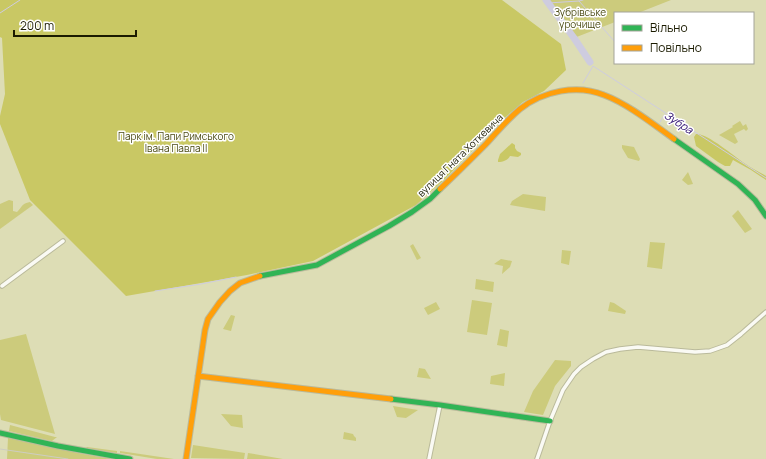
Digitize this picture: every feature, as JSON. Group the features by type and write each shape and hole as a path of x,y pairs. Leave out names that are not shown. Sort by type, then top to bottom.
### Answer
{"street":[{"name":"вулиця Гната Хоткевича","path":"186,459 205,330 208,319 220,302 240,283 258,276 317,265 381,231 412,212 430,199 455,176 519,110 536,99 557,91 578,90 600,93 612,98 625,105 733,180 756,200 766,216"},
{"path":"2,286 63,242"},
{"path":"537,459 550,421 563,390 581,367 606,352 620,349 638,347 695,352 710,351 727,345 742,334 766,312"},
{"path":"198,376 440,405 550,421"},
{"path":"429,459 440,405"},
{"path":"0,433 58,446 130,459"}],"green space":[{"name":"Парк ім. Папи Римського Івана Павла ІІ","path":"0,0 502,0 561,44 566,70 544,91 523,102 502,120 445,179 416,205 313,261 247,275 126,296 30,200 0,124 0,116 5,94 2,38 0,37"},
{"name":"Зубрівське урочище","path":"546,0 671,0 641,12 614,12 614,22 574,38"},
{"path":"740,121 743,126 746,124 748,129 746,131 744,129 734,134 738,142 735,144 719,135 733,127 732,126"},
{"path":"696,134 707,137 727,150 747,165 766,176 766,180 733,160 730,166 725,166 718,162 696,146 694,137"},
{"path":"512,143 521,155 518,157 510,156 502,162 498,162 500,154"},
{"path":"622,145 634,147 640,159 639,161 628,158 622,148"},
{"path":"688,172 693,184 688,185 682,180"},
{"path":"523,194 546,197 545,211 510,205 512,201"},
{"path":"9,200 13,201 13,211 17,212 25,204 30,202 33,205 0,229 0,204"},
{"path":"738,210 752,229 745,233 732,216"},
{"path":"650,242 665,243 662,269 647,267"},
{"path":"413,244 421,258 417,260 410,246"},
{"path":"562,250 571,251 569,265 561,263"},
{"path":"501,259 512,261 510,267 502,274 503,266 494,264"},
{"path":"476,279 494,282 493,292 475,289"},
{"path":"472,300 492,303 487,335 467,332"},
{"path":"436,302 440,309 428,315 424,308"},
{"path":"610,302 626,311 625,314 608,311"},
{"path":"231,315 235,316 231,331 223,329"},
{"path":"500,329 509,331 507,347 497,345"},
{"path":"26,334 55,434 1,420 0,340"},
{"path":"555,360 571,361 571,366 555,386 543,415 524,412 533,391"},
{"path":"419,368 425,369 431,379 417,377"},
{"path":"505,373 504,386 490,384 491,376"},
{"path":"393,406 418,410 406,418 397,417"},
{"path":"221,414 242,415 243,428 231,426"},
{"path":"10,425 57,437 52,441 9,431"},
{"path":"344,432 353,434 356,441 343,439"},
{"path":"8,438 83,454 111,459 7,459"},
{"path":"193,445 245,453 244,459 191,458"},
{"path":"86,447 117,451 117,453 87,448"},
{"path":"120,451 174,459 157,459 120,453"},
{"path":"248,453 283,459 247,459"}],"waterway":[{"path":"0,13 20,0"},
{"name":"Зубра","path":"546,0 590,62"},
{"path":"548,3 583,0"},
{"path":"579,1 614,41"},
{"name":"Зубра","path":"583,83 593,66 766,178"},
{"path":"660,122 665,114"},
{"path":"155,291 236,277"}],"tram line":[{"path":"0,449 68,459"}],"traffic: fast":[{"path":"674,139 738,184 755,200 766,216"},
{"path":"260,276 317,265 412,212 430,199 440,189"},
{"path":"391,399 550,421"},
{"path":"0,433 58,446 130,459"}],"traffic: slow":[{"path":"440,189 520,109 539,98 560,91 583,90 604,95 631,109 674,139"},
{"path":"186,459 205,330 208,319 230,291 240,283 260,276"},
{"path":"198,376 391,399"}]}
